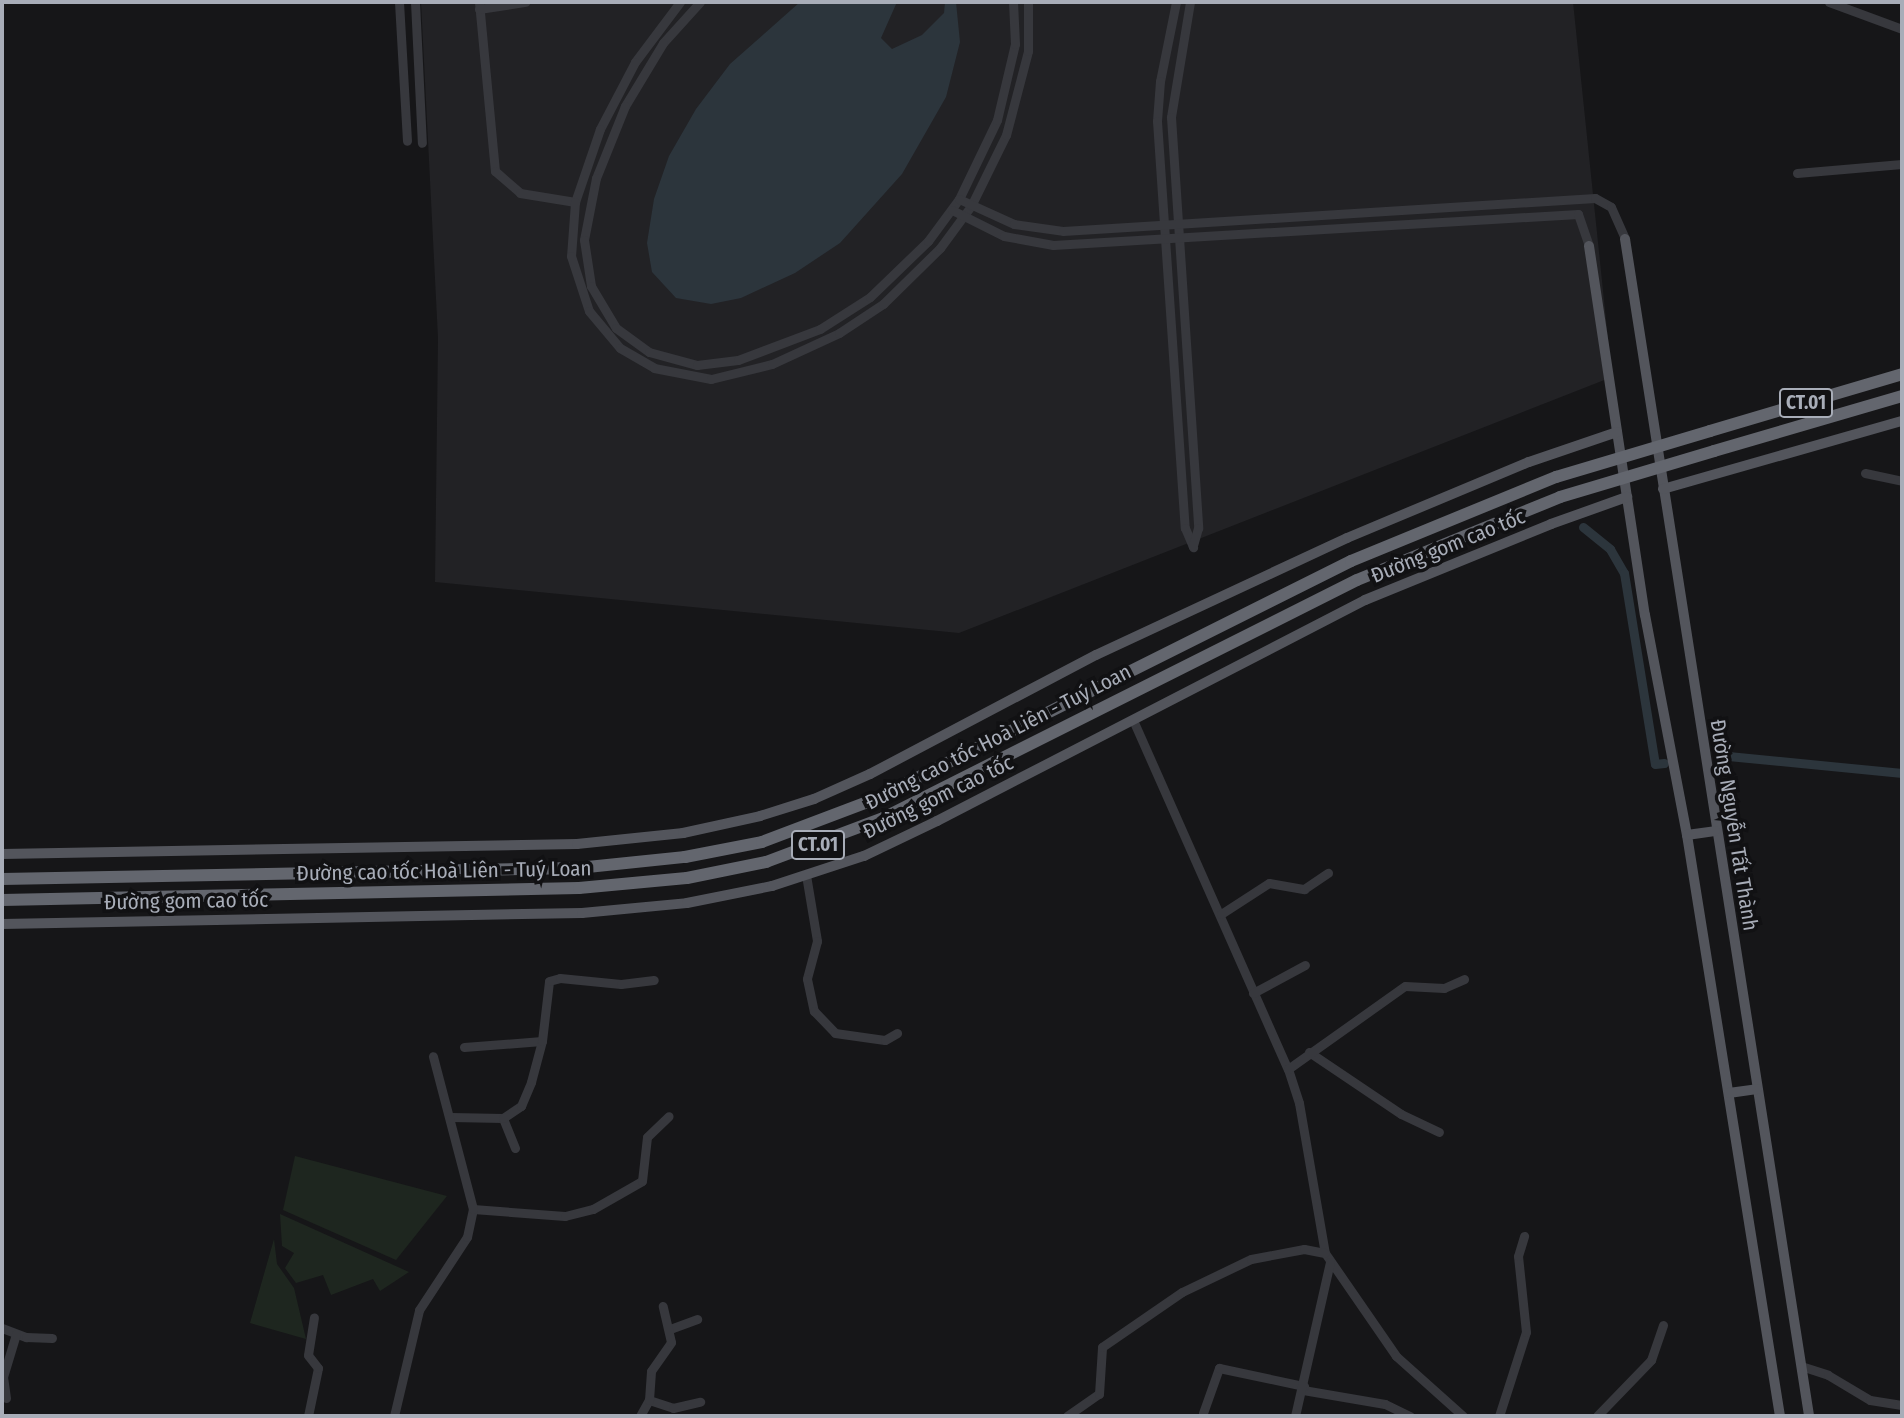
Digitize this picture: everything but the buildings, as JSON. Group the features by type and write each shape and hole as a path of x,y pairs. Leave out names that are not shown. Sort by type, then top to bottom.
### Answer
{"highway":[{"name":"Đường cao tốc Hoà Liên - Tuý Loan","path":"2,879 578,868 685,857 762,842 875,799 1351,561 1556,477 1902,374"},
{"name":"Đường cao tốc Hoà Liên - Tuý Loan","path":"2,900 579,888 687,877 765,862 883,818 1357,580 1560,497 1902,396"}],"main road":[{"name":"Đường Nguyễn Tất Thành","path":"1625,239 1715,831 1809,1416"},
{"path":"1589,246 1627,498 1687,835 1780,1416"},
{"path":"1664,489 1902,421"},
{"path":"2,854 577,844 683,833 760,816 814,799 870,774 1096,654 1346,538 1554,453 1617,432"},
{"name":"Đường gom cao tốc","path":"2,924 582,913 687,903 806,875 864,856 937,821 1366,600 1551,524 1627,498"},
{"path":"1687,835 1715,831"},
{"path":"1730,1093 1757,1089"}],"street":[{"path":"399,2 407,141"},
{"path":"415,2 422,143"},
{"path":"525,2 479,6 495,171 520,193 575,202"},
{"path":"680,2 650,39 611,104 575,202 571,244 576,281 589,312 607,336 645,365 700,378 756,369 826,340 904,286 964,218 1016,106 1029,39 1028,2"},
{"path":"700,2 663,43 630,96 589,204 584,229 587,275 616,328 649,352 697,365 738,360 820,329 894,276 952,210 987,146 1003,99 1015,44 1013,2"},
{"path":"1176,2 1158,102 1185,528 1193,547 1198,528 1171,107 1190,2"},
{"path":"1829,2 1902,29"},
{"path":"1797,173 1902,164"},
{"path":"959,199 1014,224 1045,230 1595,198 1611,207 1625,239"},
{"path":"952,210 1004,236 1044,244 1578,214 1589,246"},
{"path":"607,336 616,328"},
{"path":"820,329 826,340"},
{"path":"1865,473 1902,481"},
{"path":"1133,720 1222,914 1253,993 1288,1069 1301,1117 1327,1258 1303,1388 1295,1416"},
{"path":"1222,914 1269,883 1304,889 1328,873"},
{"path":"806,875 817,941 807,979 814,1011 835,1033 884,1040 897,1033"},
{"path":"1253,993 1305,965"},
{"path":"451,1116 503,1118 521,1106 542,1041 545,990 554,979 613,984 654,980"},
{"path":"1288,1069 1405,986 1444,988 1464,979"},
{"path":"464,1047 542,1041"},
{"path":"1309,1052 1401,1114 1439,1132"},
{"path":"394,1416 419,1310 467,1237 473,1209 451,1116 433,1056"},
{"path":"473,1209 565,1216 593,1209 642,1181 647,1137 669,1116"},
{"path":"503,1118 515,1148"},
{"path":"1499,1416 1526,1332 1518,1256 1524,1236"},
{"path":"1067,1416 1099,1394 1102,1347 1181,1292 1251,1259 1304,1249 1327,1258 1396,1356 1463,1416"},
{"path":"640,1416 649,1400 651,1371 671,1342 663,1306"},
{"path":"308,1416 318,1368 308,1355 314,1317"},
{"path":"670,1329 697,1319"},
{"path":"1597,1416 1651,1360 1663,1325"},
{"path":"2,1328 16,1334 52,1338"},
{"path":"6,1398 2,1377 16,1334"},
{"path":"1801,1366 1828,1375 1870,1400 1902,1405"},
{"path":"1203,1413 1219,1368 1385,1404 1410,1416"},
{"path":"649,1400 673,1408 700,1402"}],"shaded area":[{"path":"421,2 1573,2 1612,377 959,633 435,582 438,338"},
{"path":"800,2 897,2 881,38 892,49 922,35 944,13 945,2 956,2 960,42 946,97 902,174 840,243 795,273 741,298 711,304 676,298 652,272 647,243 654,199 669,156 696,109 730,64"},
{"path":"295,1156 447,1196 396,1260 283,1210"},
{"path":"280,1214 409,1272 380,1291 373,1279 331,1295 323,1275 296,1283 285,1268 294,1253 282,1246"},
{"path":"274,1239 277,1264 294,1288 306,1339 250,1323"}],"waterway":[{"path":"1583,527 1610,549 1624,573 1655,764 1664,763"},
{"path":"1718,755 1902,773"}]}
